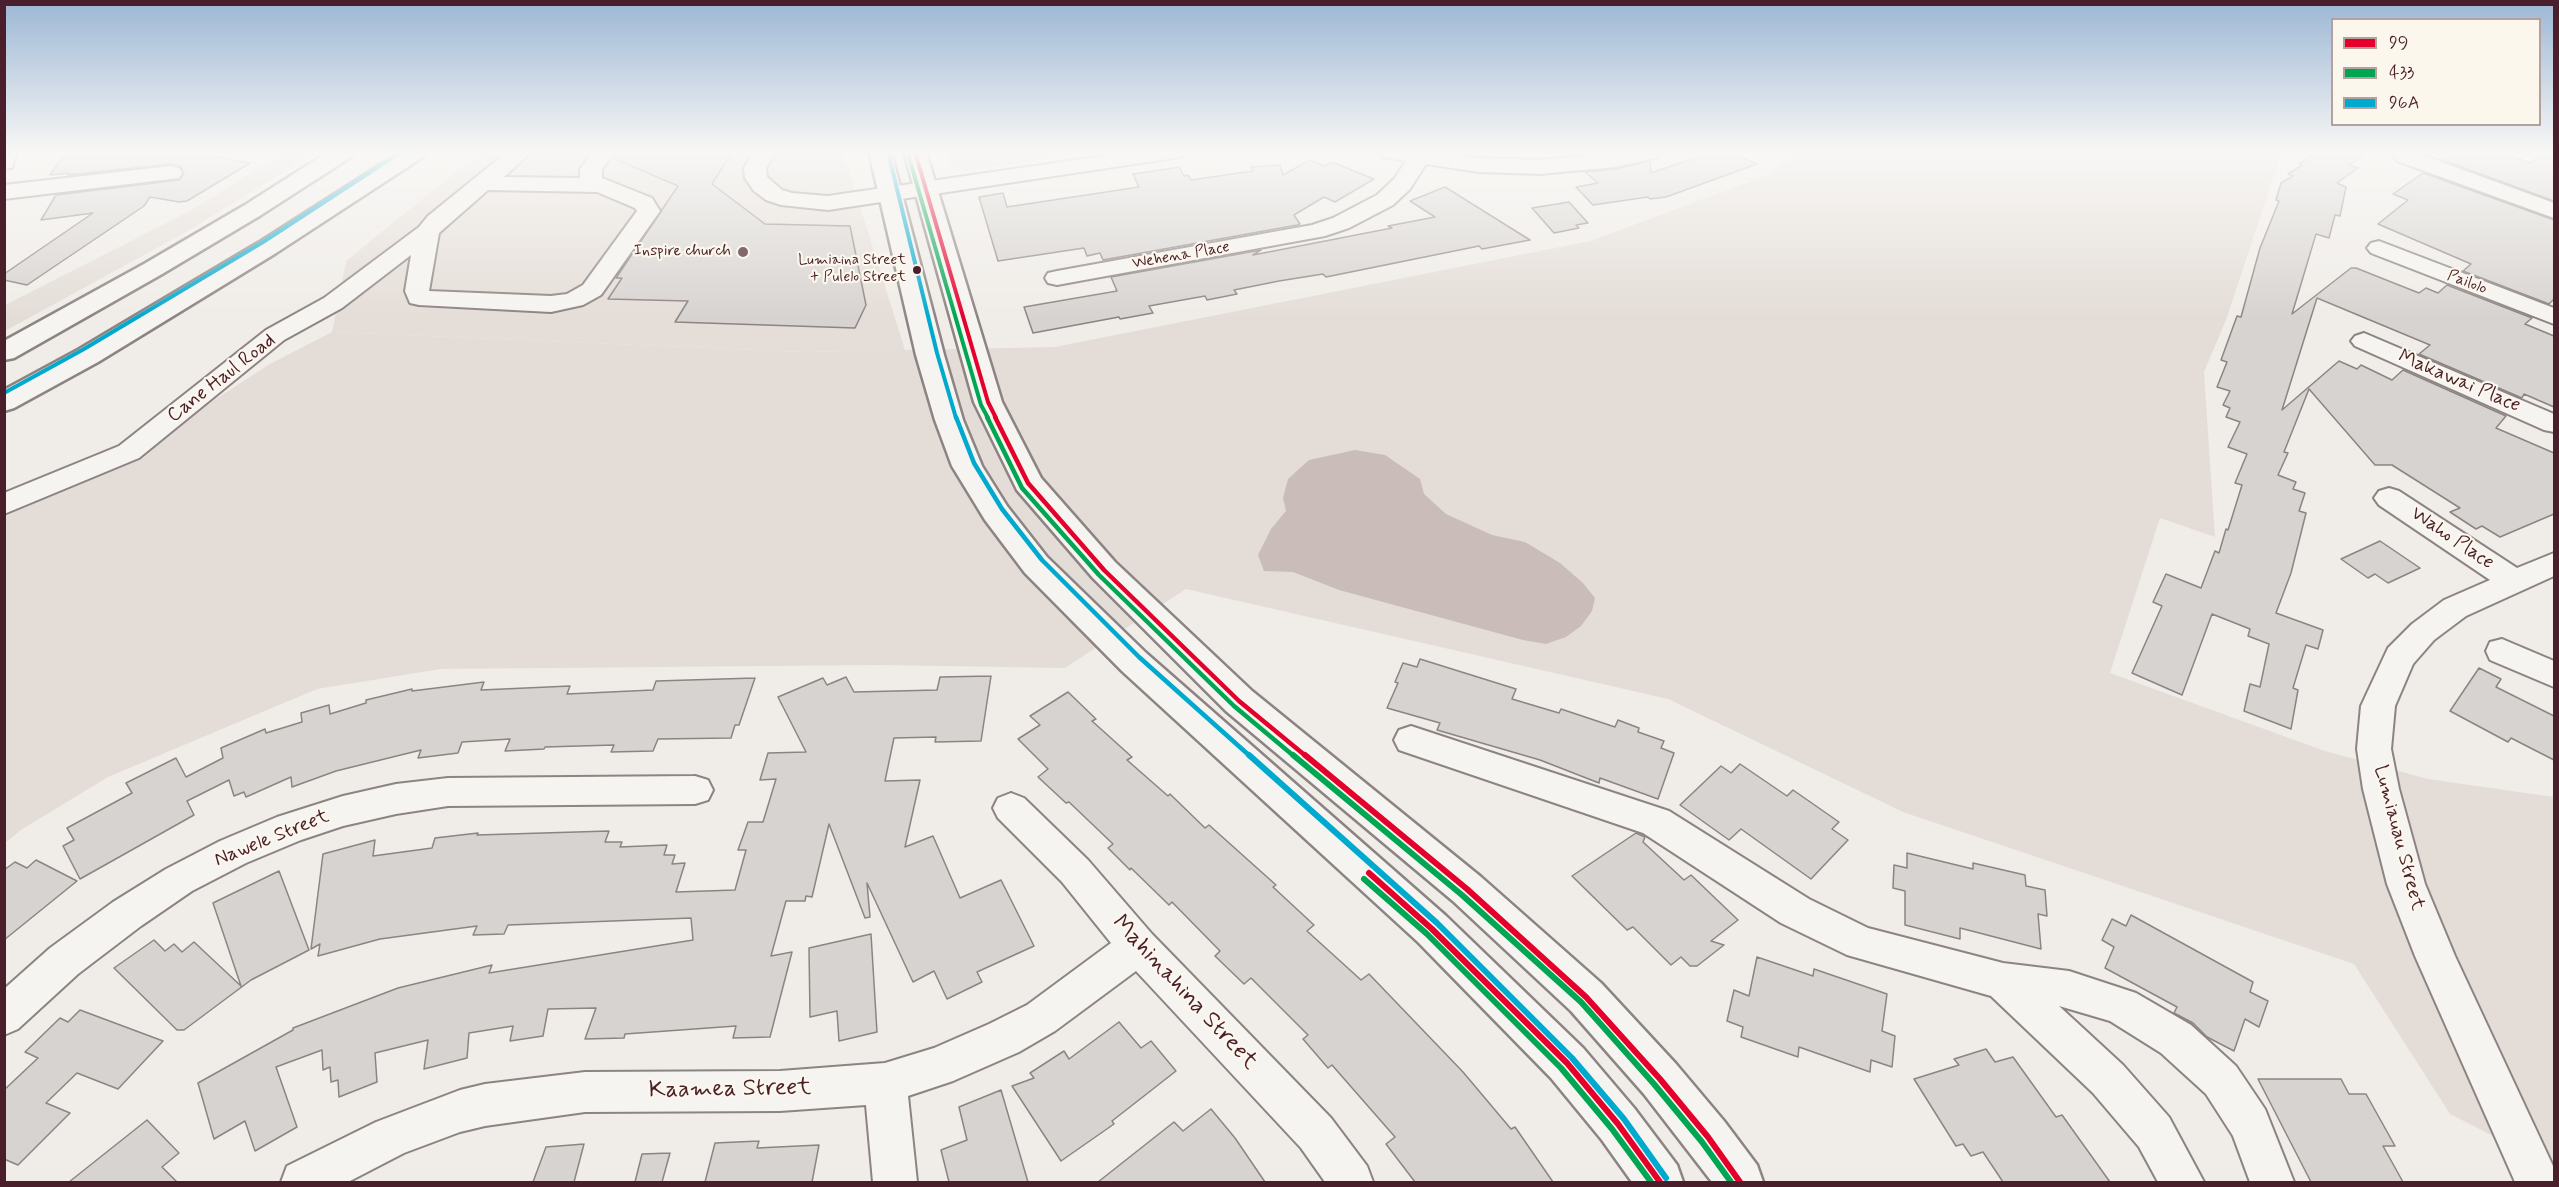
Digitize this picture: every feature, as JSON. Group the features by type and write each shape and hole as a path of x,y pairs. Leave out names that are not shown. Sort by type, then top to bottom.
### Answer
{"main road":[{"path":"4,352 183,251 253,207"},
{"path":"4,402 88,356 330,207"},
{"path":"910,207 930,355 953,429 967,466 996,513 1035,565 1134,662 1441,938 1567,1063 1617,1124 1660,1182"},
{"path":"914,207 988,402 1028,483 1104,570 1239,702 1467,889 1586,998 1660,1079 1708,1137 1740,1182"}],"street":[{"name":"Cane Haul Road","path":"4,504 129,452 275,335 333,303 427,232 453,207"},
{"path":"427,232 417,291 419,298 551,304 584,296 595,288 649,214 648,207"},
{"name":"Wehena Place","path":"1057,278 1317,231 1362,214 1373,207"},
{"name":"Pailolo","path":"2379,248 2554,317"},
{"name":"Makawai Place","path":"2364,341 2554,424"},
{"name":"Waho Place","path":"2389,498 2514,581"},
{"name":"Lumiauau Street","path":"2537,1182 2435,956 2406,884 2380,789 2374,749 2378,706 2386,685 2400,657 2423,632 2455,608 2554,564"},
{"path":"2502,651 2554,675"},
{"path":"1411,740 1656,822 1795,911 1861,943 2003,981 2069,989 2122,1006 2176,1039 2221,1080 2250,1124 2272,1182"},
{"name":"Nawele Street","path":"4,1016 64,961 127,914 179,880 233,852 290,828 343,811 396,799 448,792 696,790"},
{"name":"Mahinahina Street","path":"1011,808 1075,871 1137,946 1316,1133 1352,1182"},
{"name":"Kaamea Street","path":"303,1182 391,1137 460,1111 497,1103 585,1092 780,1091 885,1083 938,1067 1004,1038 1041,1018 1137,946"},
{"path":"2003,981 2108,1079 2154,1132 2182,1182"},
{"path":"885,1083 895,1182"}],"shaded area":[{"path":"196,207 226,207 186,232 5,331 5,305"},
{"path":"412,207 860,207 905,350 803,352 332,332 346,261"},
{"path":"1680,207 2264,207 2226,320 2204,372 2215,537 2160,518 2110,673 2325,751 2428,779 2554,797 2554,1167 2450,1114 2354,964 1903,812 1668,699 1186,589 1065,668 878,665 441,669 317,689 108,777 21,830 5,843 5,515 96,476 270,364 332,332 803,352 1055,347 1590,241"},
{"path":"1355,450 1385,455 1420,479 1424,494 1446,514 1492,535 1525,542 1560,563 1583,583 1595,598 1592,611 1581,626 1566,637 1546,644 1523,640 1339,590 1293,572 1264,571 1258,555 1271,529 1286,511 1283,498 1288,479 1309,460"}],"building":[{"path":"49,207 142,207 27,285 4,280 4,274 93,213 41,220"},
{"name":"Inspire church","path":"664,207 743,207 765,224 850,226 866,305 855,328 675,322 688,301 608,299 622,278 616,278"},
{"path":"982,207 1307,207 1294,215 1300,224 1297,225 1103,260 1100,253 1087,256 1084,248 998,261"},
{"path":"1420,207 1478,207 1530,240 1482,249 1479,246 1326,277 1323,274 1279,281 1234,290 1237,294 1207,300 1205,296 1149,306 1153,313 1033,333 1024,307 1117,291 1111,277 1261,250 1253,255 1392,228 1388,226 1435,217"},
{"path":"1574,207 1588,223 1576,225 1579,228 1554,233 1532,208"},
{"path":"2276,207 2342,207 2340,216 2335,215 2329,238 2316,234 2292,314 2351,268 2356,268 2419,293 2426,288 2438,293 2447,285 2532,318 2525,324 2554,336 2554,407 2524,394 2522,398 2419,354 2430,345 2317,298 2282,410 2339,361 2357,369 2361,365 2392,380 2403,370 2506,416 2496,428 2554,453 2554,514 2500,537 2482,526 2476,529 2450,512 2460,508 2392,465 2375,465 2309,389 2284,452 2288,453 2278,475 2296,482 2293,489 2305,493 2299,511 2306,513 2291,573 2276,613 2323,630 2318,649 2306,645 2293,688 2298,690 2291,729 2244,711 2250,684 2260,687 2269,644 2248,636 2250,629 2212,614 2182,695 2132,673 2162,606 2153,602 2166,574 2201,588 2215,551 2219,553 2242,485 2235,483 2247,454 2228,447 2240,422 2226,417 2230,408 2223,405 2230,391 2217,387 2227,362 2221,360 2237,316 2241,317 2260,248"},
{"path":"2399,207 2519,207 2554,220 2554,299 2549,304 2463,271 2471,264 2378,224"},
{"path":"2380,541 2420,568 2388,583 2375,574 2368,578 2341,559"},
{"path":"1420,659 1516,689 1512,699 1559,713 1561,709 1615,727 1618,720 1639,728 1638,732 1664,741 1661,748 1674,753 1658,799 1600,778 1599,783 1540,760 1437,730 1440,723 1387,708 1398,683 1395,682 1403,663 1417,667"},
{"path":"2479,668 2501,679 2496,687 2554,716 2554,760 2511,738 2508,742 2450,711"},
{"path":"991,676 981,741 935,742 936,737 894,738 885,781 920,780 905,847 933,836 960,898 1001,880 1034,946 977,972 982,982 947,999 934,971 913,982 867,883 870,917 865,918 829,824 812,897 806,896 805,901 786,901 771,956 792,952 770,1037 733,1038 736,1026 625,1034 624,1038 585,1039 596,1008 548,1009 543,1036 510,1041 513,1026 469,1033 467,1058 424,1069 428,1040 375,1053 377,1082 339,1097 338,1080 331,1082 330,1067 323,1070 322,1050 276,1067 297,1127 255,1151 245,1121 214,1139 198,1083 293,1028 398,988 492,965 489,973 693,940 691,918 508,925 504,934 473,935 477,926 380,939 318,956 320,944 311,949 323,854 375,840 373,856 432,848 435,838 478,833 477,835 609,831 605,842 622,842 620,847 667,845 664,855 675,855 672,864 685,863 676,892 735,890 746,850 738,850 748,822 763,822 776,779 760,780 768,753 806,752 778,697 823,678 827,685 846,677 854,692 937,690 940,677"},
{"path":"755,678 739,725 735,725 731,738 658,739 653,751 611,752 614,745 505,751 510,739 462,742 458,753 418,758 421,750 336,771 292,787 291,777 246,797 244,792 234,796 229,780 187,801 194,815 80,879 63,846 74,840 67,828 132,793 126,783 176,758 186,777 223,758 221,748 265,729 266,733 302,722 301,713 329,705 330,714 366,703 366,700 412,689 412,691 484,682 481,690 570,686 567,694 653,690 656,681"},
{"path":"1068,692 1096,719 1092,721 1132,757 1127,760 1168,796 1170,794 1205,828 1209,825 1276,885 1273,887 1314,925 1307,931 1361,980 1369,974 1463,1072 1511,1129 1515,1127 1553,1182 1415,1182 1386,1144 1395,1137 1332,1065 1328,1068 1303,1039 1308,1035 1251,978 1244,984 1215,956 1220,951 1172,902 1169,905 1131,868 1130,870 1108,848 1113,844 1069,802 1066,803 1038,777 1048,769 1018,739 1040,725 1030,716"},
{"path":"1740,764 1787,796 1793,790 1839,822 1832,829 1848,840 1811,879 1741,829 1729,840 1680,805 1721,766 1731,773"},
{"path":"1636,833 1645,837 1643,842 1684,880 1691,875 1738,920 1711,941 1724,945 1697,966 1690,966 1681,957 1671,965 1633,927 1627,930 1572,876"},
{"path":"1907,853 1973,869 1973,863 2025,875 2026,886 2045,890 2047,916 2038,914 2041,949 1960,928 1960,939 1905,925 1905,891 1893,888 1894,865 1907,868"},
{"path":"36,860 77,881 4,940 4,870 15,862 27,868"},
{"path":"279,871 309,950 251,980 184,1030 177,1030 114,968 154,940 165,951 174,944 182,952 194,942 241,986 213,903"},
{"path":"2131,915 2253,982 2250,992 2268,1001 2259,1027 2245,1019 2234,1051 2207,1037 2193,1023 2174,1013 2177,1007 2105,968 2114,947 2102,940 2112,919 2126,926"},
{"path":"871,934 877,1032 839,1041 837,1011 810,1017 809,948"},
{"path":"1757,957 1813,976 1814,969 1887,994 1882,1031 1895,1036 1892,1067 1871,1060 1870,1072 1799,1047 1798,1057 1741,1037 1743,1027 1727,1021 1734,990 1749,996"},
{"path":"80,1010 163,1041 118,1089 77,1073 46,1103 70,1113 18,1165 4,1159 4,1090 38,1058 25,1052 60,1018 68,1022"},
{"path":"1119,1022 1141,1048 1151,1041 1176,1071 1112,1121 1114,1124 1061,1161 1012,1086 1034,1078 1030,1073 1064,1051 1069,1059"},
{"path":"1986,1049 1995,1062 2013,1057 2056,1117 2062,1115 2110,1182 2003,1182 1983,1152 1971,1156 1963,1144 1956,1146 1914,1079 1959,1065 1954,1059"},
{"path":"2258,1079 2341,1079 2349,1094 2366,1094 2395,1146 2383,1146 2403,1182 2311,1182"},
{"path":"1001,1090 1028,1182 949,1182 941,1150 967,1140 959,1107"},
{"path":"1211,1109 1235,1138 1265,1182 1098,1182 1174,1122 1183,1131"},
{"path":"147,1120 179,1153 162,1167 177,1182 69,1182"},
{"path":"759,1141 757,1148 819,1145 812,1182 705,1182 715,1143"},
{"path":"584,1144 574,1182 533,1182 546,1147"},
{"path":"670,1153 662,1182 635,1182 642,1154"}],"transit line":[{"name":"96A","path":"4,393 84,349 263,242 316,207"},
{"name":"96A","path":"902,207 937,353 956,418 974,463 1002,509 1042,560 1139,657 1437,923 1572,1058 1624,1119 1666,1178"},
{"name":"433","path":"924,207 981,405 1022,488 1099,575 1234,706 1462,895 1581,1002 1654,1084 1702,1142 1731,1182"},
{"name":"99","path":"931,207 988,402 1028,483 1104,570 1239,701 1467,889 1586,997 1660,1079 1708,1137 1740,1182"},
{"name":"99","path":"1369,873 1432,929 1567,1063 1618,1124 1660,1182"},
{"name":"433","path":"1364,879 1427,934 1561,1068 1612,1129 1651,1182"}],"place":[{"name":"Inspire church","path":"743,252"},
{"name":"Lumiaina Street + Pulelo Street","path":"917,270"}]}
